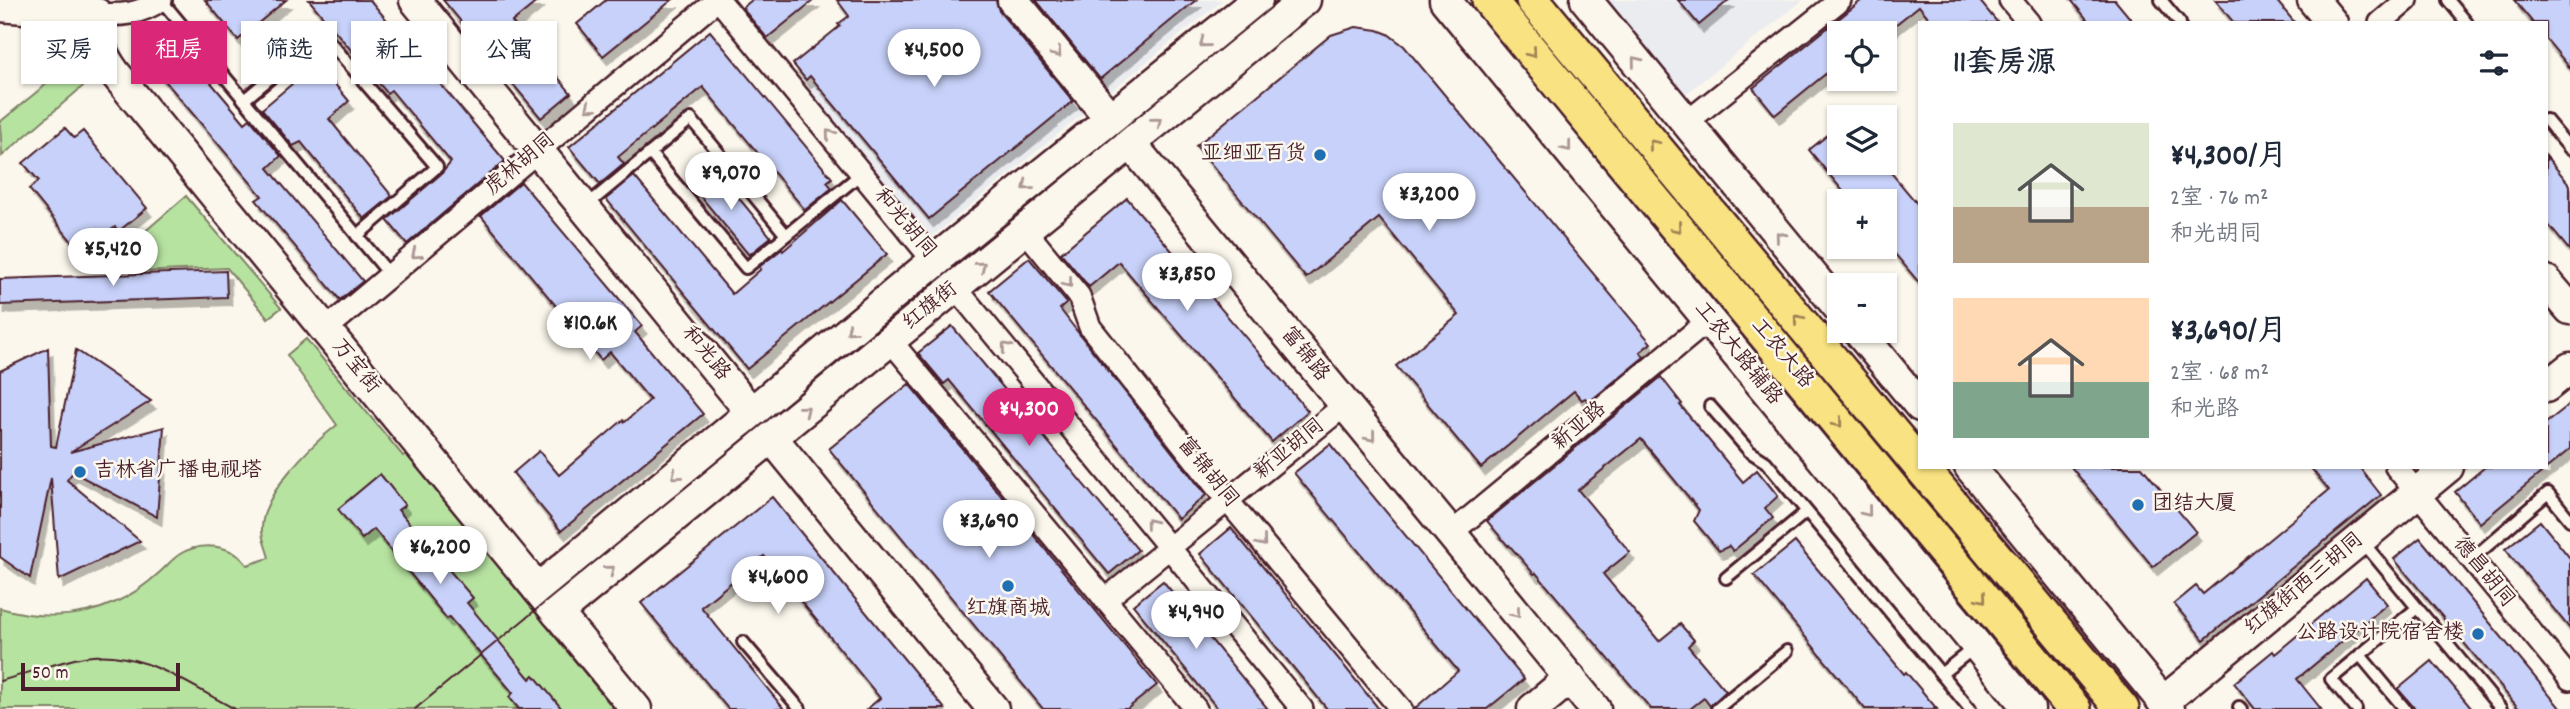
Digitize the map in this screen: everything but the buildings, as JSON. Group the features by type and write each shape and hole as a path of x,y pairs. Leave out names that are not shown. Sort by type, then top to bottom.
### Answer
{"main road":[{"name":"工农大路","path":"1489,0 2074,709"},
{"name":"工农大路","path":"1533,0 1918,464"},
{"name":"工农大路","path":"1922,469 2122,709"}],"street":[{"path":"0,6 121,16 146,10 161,0"},
{"name":"和光路","path":"415,0 752,412 986,707"},
{"name":"虎林胡同","path":"325,330 718,0"},
{"name":"和光胡同","path":"718,0 1170,546 1301,709"},
{"name":"富锦路","path":"1013,0 1595,709"},
{"name":"红旗街","path":"538,589 934,261 1257,0"},
{"name":"红旗街","path":"557,613 1306,0"},
{"name":"工农大路辅路","path":"1446,0 2029,709"},
{"path":"1586,0 1827,293"},
{"path":"1687,122 1840,0"},
{"path":"2010,0 2027,21"},
{"path":"2314,0 2330,21"},
{"path":"2382,21 2407,0"},
{"name":"万宝街","path":"97,15 97,41 105,60 636,709"},
{"name":"富锦胡同","path":"1025,230 1079,296 1090,327 1227,500 1401,709"},
{"path":"2548,283 2570,309"},
{"name":"新亚路","path":"1451,534 1709,320"},
{"path":"890,340 1196,709"},
{"path":"1868,343 1918,404"},
{"path":"2548,385 2570,368"},
{"name":"新亚胡同","path":"1105,600 1345,405"},
{"path":"1972,469 2166,705"},
{"name":"德昌胡同","path":"2398,469 2570,679"},
{"name":"红旗街西三胡同","path":"2166,705 2446,469"},
{"path":"1533,709 1570,678"}],"lane":[{"path":"161,0 390,275"},
{"path":"2161,0 2178,21"},
{"path":"2448,0 2465,21"},
{"path":"244,100 323,33 437,167 357,236"},
{"path":"584,208 691,119 786,235"},
{"path":"2548,122 2570,149"},
{"path":"650,153 746,268 862,173"},
{"path":"1710,406 1749,451 1766,462 1970,709"},
{"path":"2472,559 2548,493 2570,520"},
{"path":"1726,578 1807,512"},
{"path":"2360,539 2501,709"},
{"path":"2356,709 2331,679 2417,608"},
{"path":"743,642 800,709"},
{"path":"1941,674 1977,645"},
{"path":"1717,709 1787,651"},
{"path":"2360,655 2405,709"}],"shaded area":[{"path":"914,0 1223,0 929,239 806,90"},
{"path":"1602,0 1803,0 1682,97"}],"green space":[{"path":"46,84 86,84 2,156 0,122"},
{"path":"186,196 281,308 268,318 227,268 137,272 120,253"},
{"path":"306,339 403,456 407,454 614,709 0,709 0,608 29,614 58,615 102,608 134,593 177,556 197,547 225,549 241,558 247,565 269,558 262,531 269,502 301,458 337,425 287,355"}],"tram line":[{"path":"415,709 1280,0"},
{"path":"0,681 63,662 104,655 144,663 162,670 235,709"}],"place":[{"name":"亚细亚百货","path":"1320,155"},
{"name":"吉林省广播电视塔","path":"80,472"},
{"name":"团结大厦","path":"2138,505"},
{"name":"红旗商城","path":"1008,586"},
{"name":"公路设计院宿舍楼","path":"2478,634"}]}
